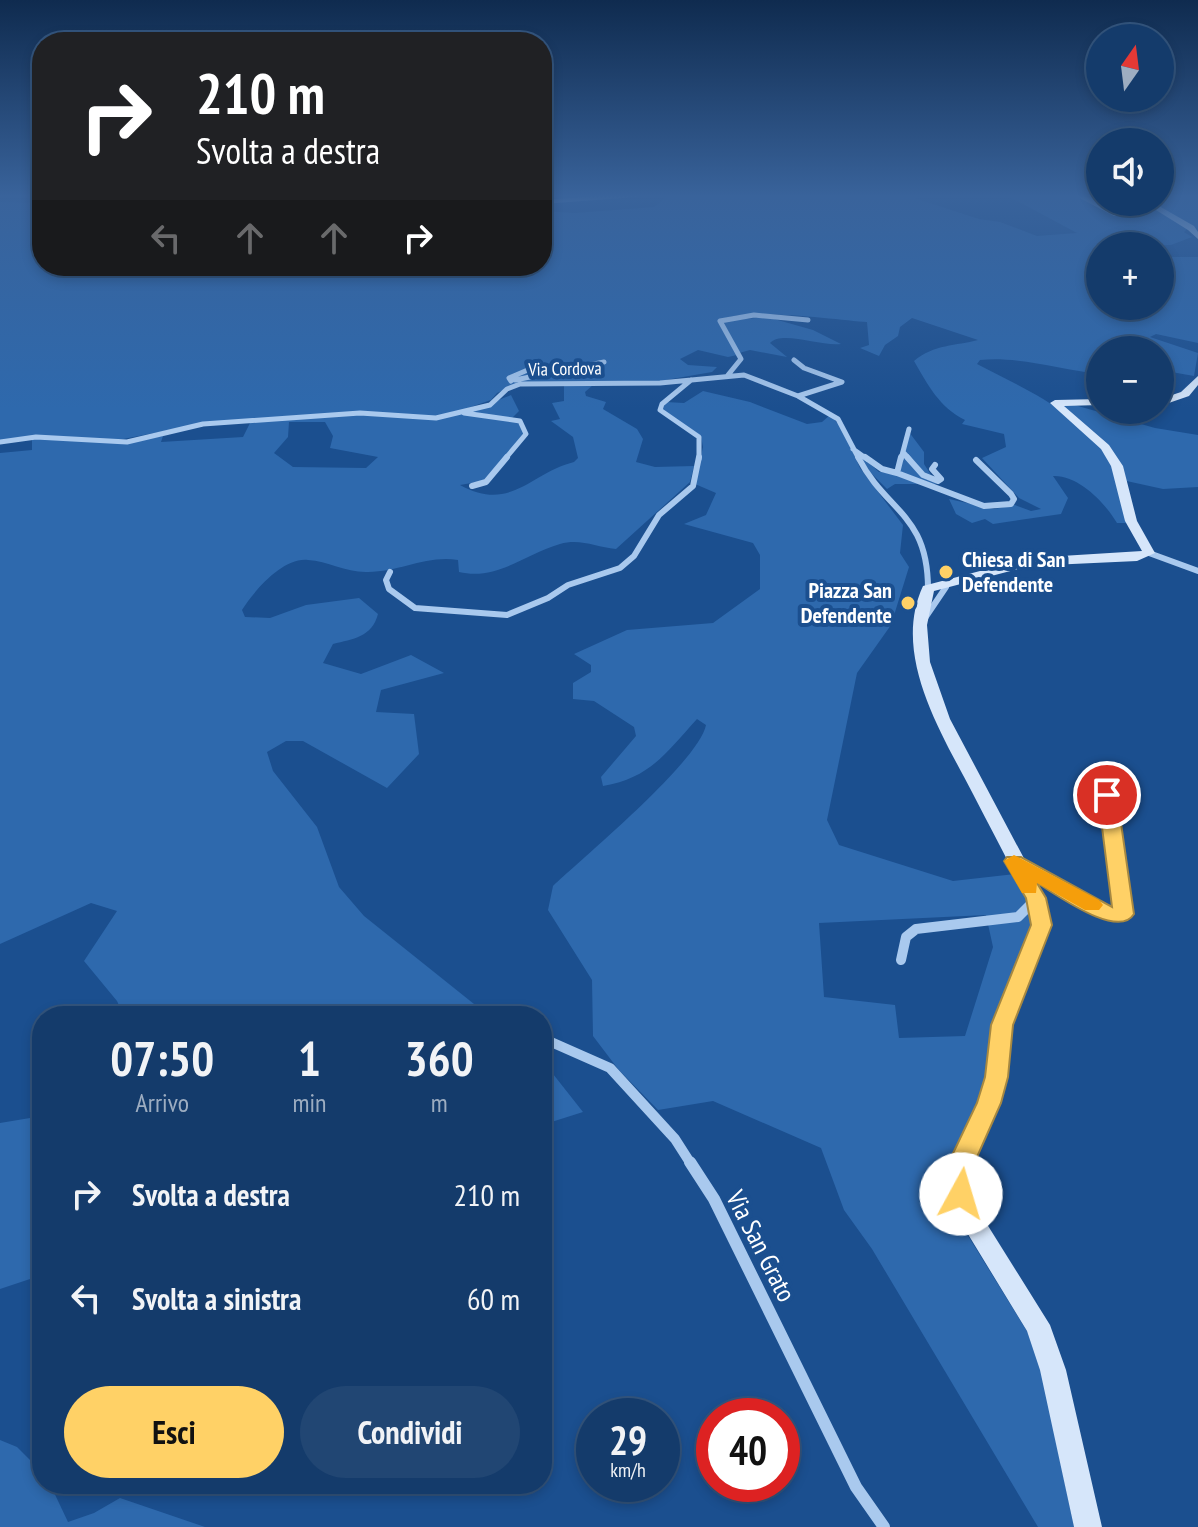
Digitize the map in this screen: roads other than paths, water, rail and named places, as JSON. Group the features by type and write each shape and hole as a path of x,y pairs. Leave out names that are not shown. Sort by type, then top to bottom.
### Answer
{"street":[{"path":"728,375 741,359 720,321 754,315 808,320"},
{"path":"794,360 804,368 842,382 798,396"},
{"path":"537,366 517,372 509,378 511,384 604,362"},
{"name":"Via Cordova","path":"0,442 36,437 127,442 220,422 360,413 436,418 490,405 511,384 691,380 744,375 798,396 838,419 863,467 912,522 928,563 928,589"},
{"path":"1174,398 1185,394 1198,379"},
{"path":"390,572 386,580 389,589 415,608 507,615 548,598 568,585 629,563 659,515 693,486 702,443 699,437 660,410 662,404 691,380"},
{"path":"1086,402 1055,403 1089,430 1111,456 1131,521 1149,553"},
{"path":"459,412 520,421 526,434 486,482 472,486"},
{"path":"897,473 909,429"},
{"path":"853,449 888,473 897,473 984,506 1011,504 1014,499 1011,494 976,460"},
{"path":"903,452 923,475 938,481 941,479 932,469 935,465"},
{"path":"1088,1527 1053,1370 1038,1325 971,1219 961,1194 960,1166 989,1103 997,1077 1002,1025 1041,925 1036,898 942,719 923,662 920,625 928,589 946,587 1029,562 1137,557 1149,553 1198,571"},
{"path":"920,625 946,587"},
{"path":"1014,861 1110,915 1123,914 1107,795"},
{"path":"901,960 906,937 916,929 1018,917 1029,910 1036,898"},
{"name":"Via San Grato","path":"552,1042 610,1068 675,1139 714,1199 856,1487 884,1527"}],"place":[{"name":"Chiesa di San Defendente","path":"946,572"},
{"name":"Piazza San Defendente","path":"908,603"}]}
